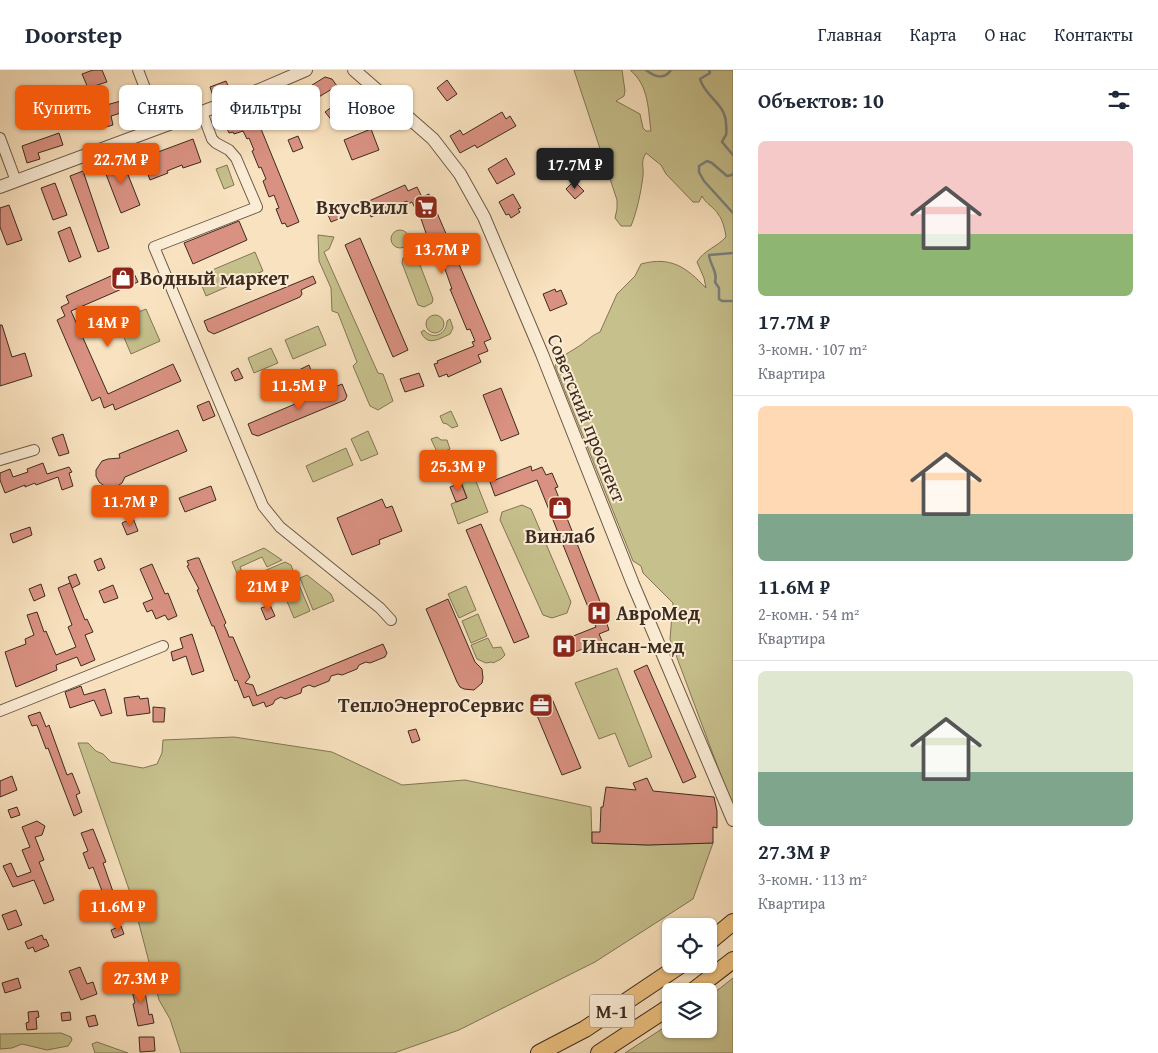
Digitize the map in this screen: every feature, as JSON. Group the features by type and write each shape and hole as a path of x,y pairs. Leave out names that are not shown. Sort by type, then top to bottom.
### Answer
{"highway":[{"path":"717,935 733,922"},
{"path":"703,983 733,960"},
{"name":"М-1","path":"539,1053 584,1029 669,973"},
{"name":"М-1","path":"599,1053 662,1012"}],"street":[{"path":"138,70 144,85"},
{"path":"306,70 263,89 202,112 212,139 229,150 236,158 257,207 154,247 263,506 280,527 380,608 390,620"},
{"name":"Советский проспект","path":"354,70 433,139 460,174 484,217 542,354 633,584 732,818"},
{"path":"0,187 152,130"},
{"path":"0,138 16,181"},
{"path":"0,460 34,450"},
{"path":"0,711 162,646"}],"shaded area":[{"path":"574,70 622,70 625,91 624,96 616,101 640,114 643,128 646,131 651,131 644,90 641,83 630,70 733,70 733,805 670,639 673,603 643,573 641,566 633,561 555,366 564,356 600,332 617,294 635,276 641,264 661,261 677,265 692,274 706,288 697,262 703,254 726,237 725,231 720,216 702,196 699,202 693,202 666,174 661,165 646,153 643,162 640,195 631,226 621,226 615,218 617,200"},
{"path":"227,165 234,185 224,189 216,169"},
{"path":"396,230 404,230 409,235 407,246 396,248 391,243 391,235"},
{"path":"318,235 334,237 329,249 324,252 378,373 383,374 393,401 378,410 370,406 353,366 357,362 338,313 332,311 331,288 319,261"},
{"path":"255,252 263,271 206,296 198,276"},
{"path":"411,255 417,257 433,299 432,303 424,307 418,305 402,263 403,258"},
{"path":"146,309 160,341 131,354 117,321"},
{"path":"435,315 443,320 444,324 439,332 435,333 427,328 426,324 431,316"},
{"path":"450,319 453,328 450,334 442,338 430,341 421,332 424,330 431,335 439,334 445,329 447,321"},
{"path":"318,326 326,345 293,359 285,340"},
{"path":"271,348 278,363 254,373 248,358"},
{"path":"451,411 458,426 452,428 443,423 440,416"},
{"path":"368,431 378,454 361,461 351,439"},
{"path":"437,437 441,440 447,440 450,449 438,454 431,439"},
{"path":"346,448 353,465 313,482 306,466"},
{"path":"468,475 475,479 488,512 458,524 451,504 467,498 460,478"},
{"path":"522,505 531,509 571,602 567,613 552,618 543,615 500,520 502,512"},
{"path":"264,548 282,560 267,567 262,557 240,567 244,577 239,578 232,562"},
{"path":"285,562 291,565 295,576 247,597 240,581 249,577 252,580 258,581 263,577 264,571"},
{"path":"307,575 331,594 334,601 313,610 300,578"},
{"path":"297,580 310,611 294,618 281,587"},
{"path":"466,586 476,610 459,618 448,594"},
{"path":"478,614 487,636 471,643 462,621"},
{"path":"488,638 493,648 501,647 505,655 493,663 486,663 477,659 471,645"},
{"path":"617,668 652,757 629,767 615,733 599,739 575,683"},
{"path":"234,737 332,752 402,785 465,780 591,807 592,843 648,845 713,843 693,899 595,962 459,1030 394,1053 181,1053 170,1019 159,1000 133,901 78,743 88,743 111,762 143,768 157,764 162,753 163,740"},
{"path":"733,978 733,1053 625,1053 662,1029 662,1038 717,1038 717,991"},
{"path":"61,1033 71,1037 72,1040 68,1046 47,1050 22,1044 12,1048 0,1049 0,1034"},
{"path":"97,1042 128,1053 95,1053 92,1044"}],"building":[{"path":"93,70 102,70 107,82 98,85 87,85 82,74"},
{"path":"325,77 332,79 336,85 330,85 330,90 320,96 320,85 312,85"},
{"path":"447,80 457,94 447,101 437,88"},
{"path":"226,81 228,85 215,85"},
{"path":"119,102 119,114 111,116 113,125 109,126 109,104"},
{"path":"330,108 330,118 325,112"},
{"path":"502,112 506,119 510,116 516,126 477,148 475,145 460,153 450,136 460,130 463,135"},
{"path":"228,130 261,130 299,222 287,227 285,223 282,224 276,209 279,208 274,195 269,197 263,181 266,179 261,167 259,168 249,138 247,139 243,131 234,134 233,132 229,133"},
{"path":"371,130 379,150 352,160 344,140"},
{"path":"59,133 63,145 38,153 40,159 27,163 22,146"},
{"path":"298,136 303,148 293,152 288,140"},
{"path":"193,139 201,162 183,168 182,165 150,180 142,158"},
{"path":"561,151 567,164 553,170 547,157"},
{"path":"121,157 140,205 121,213 102,164"},
{"path":"506,158 515,174 497,184 488,169"},
{"path":"83,171 109,248 98,252 70,176"},
{"path":"574,181 584,191 575,199 566,189"},
{"path":"55,183 67,215 53,220 41,188"},
{"path":"405,185 408,191 417,187 422,197 429,194 491,339 484,342 488,351 478,355 481,362 448,377 447,374 439,377 434,364 438,363 437,361 474,346 472,342 475,341 470,329 467,330 450,289 452,289 443,265 439,267 433,251 436,250 431,238 428,239 418,210 416,210 412,202 408,204 407,201 395,206 396,209 371,217 366,204"},
{"path":"513,194 521,208 518,209 520,212 511,218 509,214 506,215 499,202"},
{"path":"341,204 346,216 331,222 326,210"},
{"path":"9,205 22,240 7,245 0,227 0,208"},
{"path":"239,221 247,240 193,264 184,243"},
{"path":"70,227 81,257 69,262 58,232"},
{"path":"360,238 408,350 393,357 345,245"},
{"path":"131,267 138,282 71,311 108,394 173,364 181,381 115,410 113,404 104,408 100,397 92,401 57,320 65,316 61,307 69,303 66,296"},
{"path":"313,276 316,283 301,290 302,294 300,297 214,334 208,331 204,321"},
{"path":"555,289 556,292 561,290 567,304 550,311 543,294"},
{"path":"0,325 2,325 12,357 25,353 32,376 0,386"},
{"path":"309,365 312,373 301,379 297,371"},
{"path":"238,368 243,378 235,381 231,372"},
{"path":"419,373 424,386 405,392 400,379"},
{"path":"342,384 347,396 345,400 258,436 252,434 248,424"},
{"path":"501,388 519,434 501,441 483,395"},
{"path":"209,401 215,416 203,421 197,406"},
{"path":"178,430 187,451 125,477 122,483 116,487 107,488 99,482 96,470 102,461 120,458 119,454"},
{"path":"63,434 69,453 59,456 52,438"},
{"path":"43,463 47,474 69,467 72,472 69,473 73,486 62,490 58,477 36,485 35,483 25,487 25,485 5,493 0,480 0,473 10,469 13,477 28,472 27,469"},
{"path":"531,466 532,471 542,467 546,475 552,473 558,487 555,488 601,604 604,603 609,616 605,618 609,630 599,634 602,641 563,657 558,642 596,627 537,480 495,496 490,482"},
{"path":"461,483 467,498 456,502 450,487"},
{"path":"211,486 216,500 185,512 179,498"},
{"path":"382,499 386,508 392,506 402,531 379,540 380,544 352,555 337,518"},
{"path":"133,518 138,531 127,535 122,523"},
{"path":"481,524 529,637 514,643 466,530"},
{"path":"30,527 32,535 13,543 10,534"},
{"path":"101,558 105,568 98,571 94,561"},
{"path":"199,558 226,623 224,625 229,637 233,637 250,677 245,683 253,685 257,696 383,644 387,653 385,657 370,663 366,662 359,665 357,669 342,675 331,676 329,681 314,687 309,685 302,688 301,693 285,699 281,697 266,707 264,702 253,706 249,696 244,698 237,680 235,681 214,626 212,626 197,590 199,589 187,566 189,565 187,561"},
{"path":"152,564 165,594 168,593 177,616 168,620 165,615 156,619 152,610 147,612 143,603 153,599 140,569"},
{"path":"76,574 80,584 72,588 68,577"},
{"path":"70,583 85,620 87,619 93,632 85,635 95,660 81,666 77,657 56,665 57,670 16,687 5,652 26,644 25,639 34,635 27,615 37,612 44,632 46,631 56,655 76,647 68,627 72,625 58,588"},
{"path":"41,584 45,596 34,601 29,589"},
{"path":"113,585 118,598 104,603 99,591"},
{"path":"448,599 475,662 482,669 482,683 474,690 464,689 457,682 426,609"},
{"path":"270,605 275,616 266,620 261,608"},
{"path":"192,634 204,671 192,675 186,656 173,661 171,652 183,648 180,638"},
{"path":"647,665 696,777 683,783 634,671"},
{"path":"81,686 84,695 105,689 112,713 101,716 94,700 70,708 65,692"},
{"path":"550,694 581,768 562,775 531,701"},
{"path":"139,696 140,699 148,698 150,713 127,716 124,698"},
{"path":"153,707 165,708 164,722 153,722"},
{"path":"40,712 46,727 49,725 67,775 72,773 80,793 76,795 82,812 74,816 48,748 46,749 37,725 32,726 28,716"},
{"path":"416,729 420,740 412,743 408,731"},
{"path":"12,776 17,790 0,797 0,781"},
{"path":"647,778 653,791 714,797 717,811 717,828 713,827 713,843 648,845 592,843 592,832 600,832 601,807 603,807 606,787 636,790 633,783"},
{"path":"17,807 20,815 11,818 8,810"},
{"path":"37,821 45,826 42,835 35,837 44,860 39,862 54,900 44,904 34,880 13,887 3,866 11,863 17,877 31,872 22,850 30,847 22,827"},
{"path":"93,829 106,862 103,863 118,906 107,910 103,900 105,899 93,867 89,869 83,853 88,851 81,833"},
{"path":"16,910 22,925 8,930 2,915"},
{"path":"121,926 124,934 114,938 111,930"},
{"path":"42,935 49,946 35,952 33,947 28,949 25,942"},
{"path":"80,967 87,984 93,982 97,994 81,1000 69,971"},
{"path":"18,978 21,988 5,993 2,983"},
{"path":"143,980 149,1015 152,1014 154,1023 138,1026 130,983"},
{"path":"38,1011 39,1017 36,1018 37,1029 27,1030 26,1023 29,1022 28,1012"},
{"path":"70,1012 71,1020 62,1021 61,1013"},
{"path":"95,1015 98,1025 89,1027 86,1017"},
{"path":"139,1037 154,1037 155,1051 140,1052"}],"waterway":[{"path":"646,70 659,76 665,75 671,70"},
{"path":"709,70 710,73 700,79 706,91 719,105 725,116 726,134 722,142 733,155"},
{"path":"733,173 727,176 707,161 699,166 699,172 704,181 733,213"},
{"path":"733,253 709,255 716,278 715,282 719,288 719,299 722,301 733,301"}],"place":[{"name":"ВкусВилл","path":"426,207"},
{"name":"Водный маркет","path":"123,278"},
{"name":"Винлаб","path":"560,508"},
{"name":"АвроМед","path":"599,613"},
{"name":"Инсан-мед","path":"564,646"},
{"name":"ТеплоЭнергоСервис","path":"541,705"}]}
